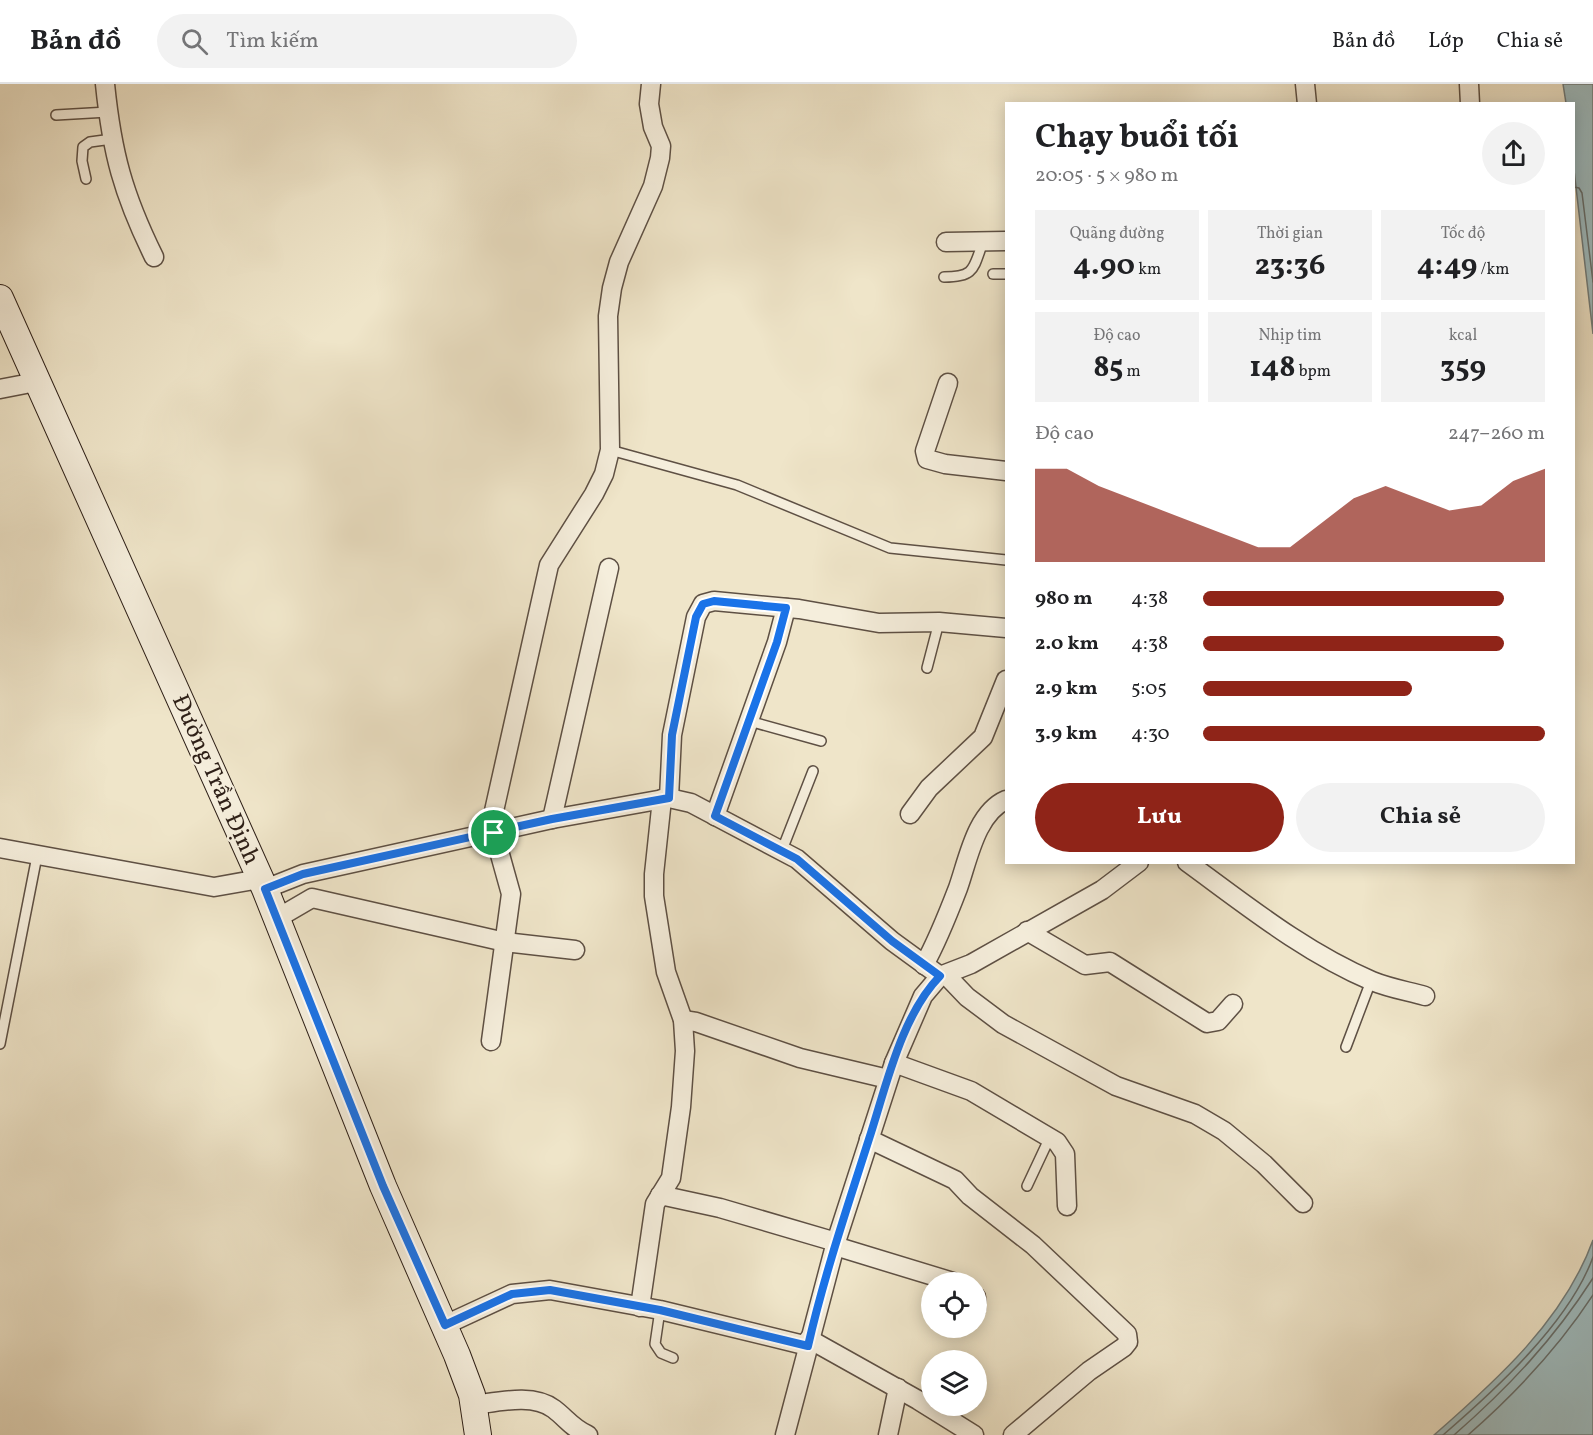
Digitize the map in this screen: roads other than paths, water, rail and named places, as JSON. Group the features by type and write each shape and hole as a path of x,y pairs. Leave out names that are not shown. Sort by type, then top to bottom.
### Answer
{"main road":[{"name":"Đường Trần Định","path":"0,298 262,884 383,1186 445,1325 474,1405 478,1435"}],"street":[{"path":"105,84 112,139 125,192 154,257"},
{"path":"491,1041 511,894 494,833 494,811 549,565 594,494 604,474 610,450 608,316 612,288 619,262 653,186 660,158 661,146 653,127 649,104 651,84"},
{"path":"1305,84 1307,102"},
{"path":"1469,84 1470,102"},
{"path":"946,242 1005,241"},
{"path":"0,389 36,382"},
{"path":"948,383 925,451 927,459 945,464 1005,471"},
{"path":"552,819 609,568"},
{"path":"640,1307 655,1204 671,1178 681,1107 685,1051 683,1020 666,972 654,896 654,874 672,735 700,609 703,604 714,601 786,608 879,623 939,622 1005,628"},
{"path":"715,816 786,608"},
{"path":"910,814 929,788 983,737 1005,682"},
{"path":"0,848 214,887 262,884 552,819 665,799 691,803 797,859 924,965 943,976 1003,1024 1116,1086 1195,1114 1224,1131 1264,1164 1304,1203"},
{"path":"924,965 936,942 980,829 992,811 1005,801"},
{"path":"784,1435 835,1244 891,1071 923,996 943,976 971,964 1102,890 1136,864"},
{"path":"1190,864 1285,934 1371,981 1425,996"},
{"path":"276,919 312,898 505,942 575,950"},
{"path":"1027,931 1085,965 1110,962 1207,1023 1218,1021 1233,1004"},
{"path":"683,1020 696,1022 800,1058 891,1071 971,1091 1050,1137 1065,1154 1067,1206"},
{"path":"869,1139 955,1180 970,1196 1033,1245 1127,1334 1128,1342 1124,1347 1089,1371 1013,1435"},
{"path":"660,1195 720,1208 922,1272"},
{"path":"445,1325 512,1294 532,1290 550,1290 660,1310 808,1343 898,1389 974,1435"},
{"path":"888,1435 898,1389"},
{"path":"474,1405 532,1401 553,1408 575,1429 588,1435"}],"lane":[{"path":"56,116 108,112"},
{"path":"86,179 82,161 83,147 90,142 112,139"},
{"path":"944,277 962,277 971,272 983,242"},
{"path":"993,274 1005,274"},
{"path":"610,450 737,485 890,548 1005,560"},
{"path":"927,668 939,622"},
{"path":"749,721 820,741"},
{"path":"782,850 813,771"},
{"path":"0,1044 37,856"},
{"path":"1346,1047 1371,981"},
{"path":"1028,1186 1050,1137"},
{"path":"660,1310 654,1344 661,1353 673,1358"}],"water":[{"path":"1563,84 1593,84 1593,334 1575,179 1575,102 1566,102"},
{"path":"1593,1240 1593,1435 1434,1435 1504,1370 1547,1322 1565,1296"}]}
